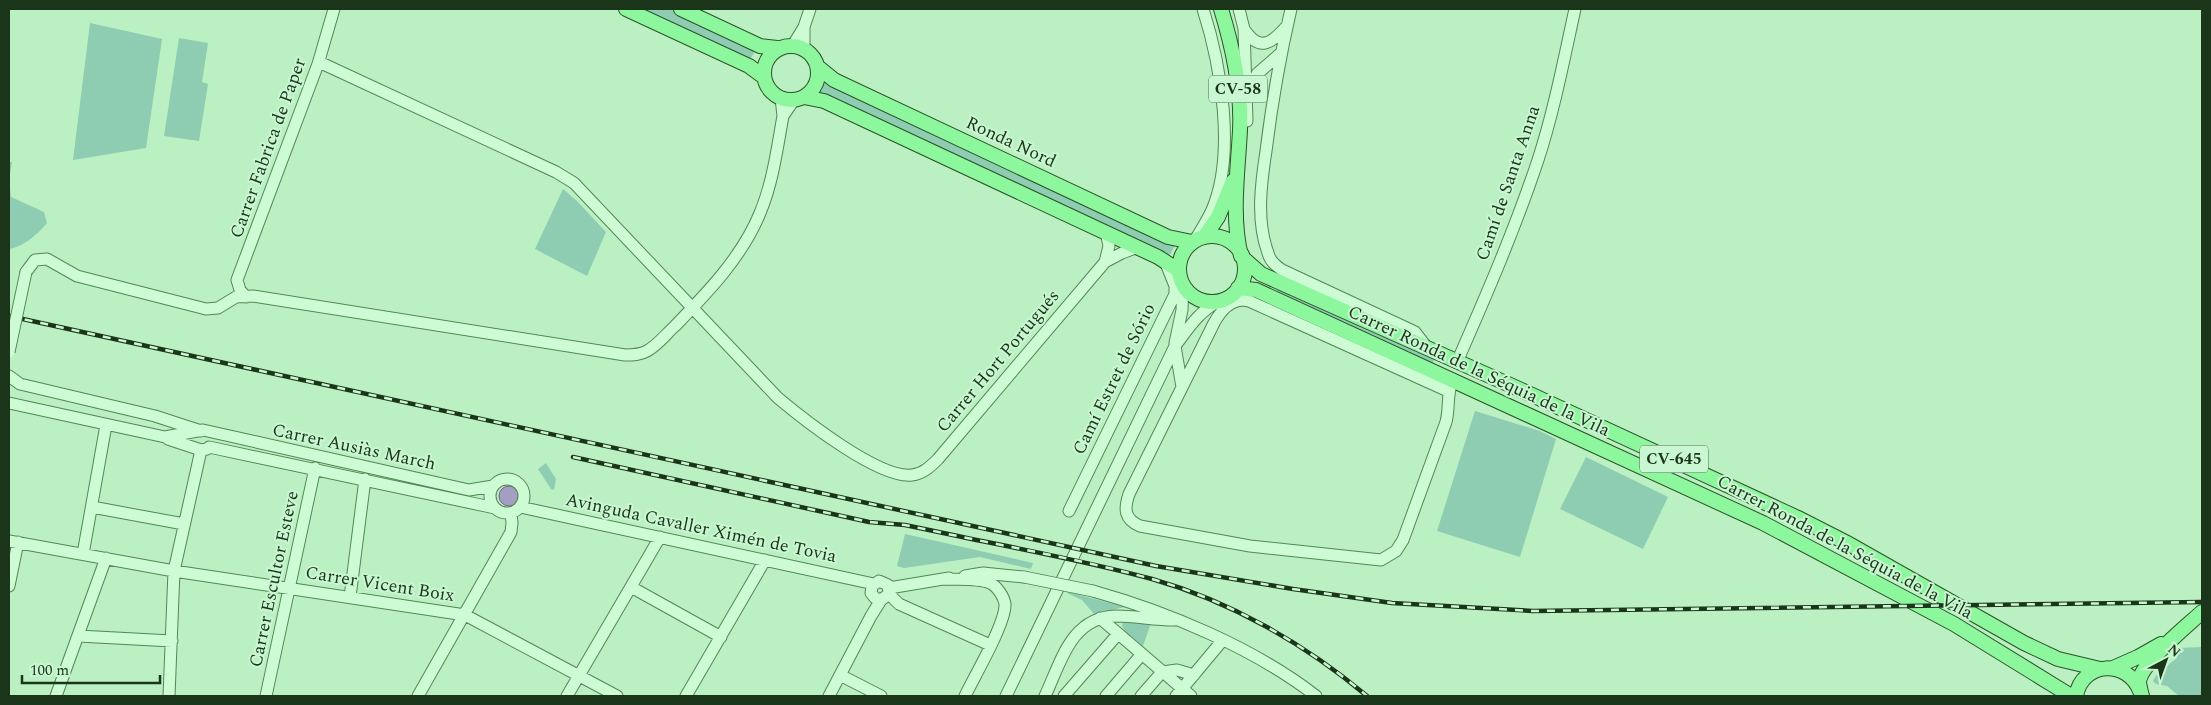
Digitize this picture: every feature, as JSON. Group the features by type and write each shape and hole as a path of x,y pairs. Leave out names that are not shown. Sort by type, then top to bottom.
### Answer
{"main road":[{"path":"626,9 749,66 764,78"},
{"path":"681,9 760,46 777,48 798,47"},
{"name":"CV-58","path":"1221,9 1231,42 1237,75 1240,123 1235,230 1242,257"},
{"name":"CV-645","path":"798,47 811,53 818,67"},
{"path":"777,48 766,61 764,78 773,94 793,99 824,101 1138,247 1178,270"},
{"path":"793,99 816,85 818,67"},
{"name":"Ronda Nord","path":"818,67 834,80 1168,237 1197,240"},
{"name":"CV-58","path":"1197,240 1222,209 1237,171"},
{"name":"CV-645","path":"1197,240 1224,238 1238,250 1242,257"},
{"path":"1197,240 1184,250 1178,270 1183,284 1189,293 1198,299 1208,302 1219,301 1232,295 1241,294 1245,269 1242,257"},
{"name":"Carrer Ronda de la Séquia de la Vila","path":"1242,257 1261,274 1613,431 1798,518 1849,544 2024,643 2058,659 2106,668"},
{"name":"Carrer Ronda de la Séquia de la Vila","path":"1241,294 1256,290 1450,385 1726,505 1954,624 2071,696"},
{"path":"2142,696 2139,681 2146,666 2177,634 2202,612"},
{"path":"2076,696 2081,682 2087,675 2138,657 2177,634"},
{"name":"CV-645","path":"2106,668 2123,671 2131,676 2142,696"}],"street":[{"name":"Carrer Fabrica de Paper","path":"246,297 240,290 237,280 319,62 334,9"},
{"path":"798,47 810,9"},
{"path":"1197,240 1218,193 1222,165 1223,120 1220,77 1203,9"},
{"path":"1238,190 1245,153 1249,92 1244,29 1239,9"},
{"path":"1249,92 1263,78 1275,84 1291,9"},
{"name":"Camí de Santa Anna","path":"1457,362 1501,260 1538,160 1549,124 1575,9"},
{"path":"1244,29 1256,42 1264,44 1274,39 1288,25"},
{"path":"1249,92 1260,70 1281,53"},
{"path":"319,62 556,172 574,183 692,309"},
{"name":"Carrer Ronda de la Séquia de la Vila","path":"1275,84 1261,200 1262,227 1267,252 1272,262 1282,270 1415,332 1428,349"},
{"path":"9,352 26,272 35,260 47,259 77,276 206,308 218,308 230,300 246,297 410,320 625,355 637,355 648,351 692,309 731,264 754,228 770,184 783,116 793,99"},
{"path":"1105,262 1109,246 1106,232"},
{"name":"Carrer Hort Portugués","path":"692,309 798,415 867,460 893,472 912,476 922,472 938,459 1105,262 1122,252 1138,247"},
{"name":"Camí Estret de Sório","path":"1069,511 1175,294 1175,286 1165,262"},
{"path":"1182,387 1174,349 1182,310 1183,284"},
{"path":"1241,294 1238,301 1220,312 1129,494 1125,508 1128,518 1140,526 1250,546 1366,560 1386,558 1396,551 1403,540 1446,422 1450,385"},
{"name":"Carrer Ronda de la Séquia de la Vila","path":"1241,294 1288,319 1450,385"},
{"path":"1006,696 1174,349 1207,306 1219,301"},
{"path":"1280,301 1288,319"},
{"name":"Carrer Ausiàs March","path":"9,376 20,384 155,416 202,432 469,490 494,486"},
{"name":"Carrer Ausiàs March","path":"9,403 165,437 202,448 315,468 494,508"},
{"path":"84,554 106,424"},
{"path":"169,696 174,571 202,448 212,438 202,432 193,438 202,448"},
{"name":"Carrer Ausiàs March","path":"165,437 202,432"},
{"name":"Carrer Escultor Esteve","path":"266,696 315,468"},
{"path":"350,597 365,479"},
{"path":"418,696 511,532 516,510 523,502 523,490 515,482 503,480 494,486 490,497 494,508 499,512 516,510"},
{"path":"92,507 184,524"},
{"name":"Avinguda Cavaller Ximén de Tovia","path":"516,510 660,536 874,584 883,581 886,594"},
{"path":"566,696 660,536"},
{"path":"9,586 13,542"},
{"name":"Carrer Vicent Boix","path":"13,542 174,571 465,615 617,696"},
{"path":"56,696 106,558"},
{"path":"686,696 765,560"},
{"path":"829,696 886,594 943,579 983,573 1024,578 1093,591 1143,606 1222,641 1286,676 1316,696"},
{"path":"943,579 983,581 992,584 1000,592 1005,603 1003,618 965,696"},
{"path":"630,586 721,637"},
{"path":"886,594 899,604 990,645"},
{"path":"1118,634 1063,696 1047,692 1072,637 1083,627 1100,618 1121,616 1180,621"},
{"path":"1100,618 1162,672 1183,694 1194,675 1222,641"},
{"path":"78,636 172,641"},
{"path":"1106,696 1142,654"},
{"path":"1141,696 1162,672 1177,670 1194,675"},
{"path":"840,675 881,696"}],"green space":[{"path":"636,9 671,9 757,48 749,61"},
{"path":"90,23 162,39 146,148 73,160"},
{"path":"179,38 208,43 202,82 208,84 199,141 164,136"},
{"path":"825,81 1176,244 1169,256 818,95"},
{"path":"9,162 12,162 9,181"},
{"path":"9,181 11,197 44,212 47,223 20,246 9,249"},
{"path":"563,189 606,232 587,276 535,249"},
{"path":"1279,287 1435,358 1432,366 1275,294"},
{"path":"1475,411 1540,431 1556,439 1520,557 1437,531"},
{"path":"1586,457 1668,497 1643,549 1560,509"},
{"path":"546,463 556,479 554,490 551,489 538,469"},
{"path":"905,534 1033,563 1031,569 980,557 904,568 897,566"},
{"path":"1068,592 1125,607 1094,614 1082,600"},
{"path":"1127,620 1151,623 1143,646 1125,631 1122,626 1123,622"},
{"path":"2202,647 2202,696 2179,696 2167,686 2156,684 2153,681 2157,674 2177,658 2177,648"}],"shaded area":[{"path":"509,486 516,489 519,496 516,503 509,506 502,503 499,496 502,489"}],"railway":[{"path":"9,316 1156,566 1293,589 1392,603 1533,611 2202,602"},
{"path":"573,457 869,522 905,525 1069,559 1152,579 1210,599 1266,626 1318,659 1367,696"}]}
